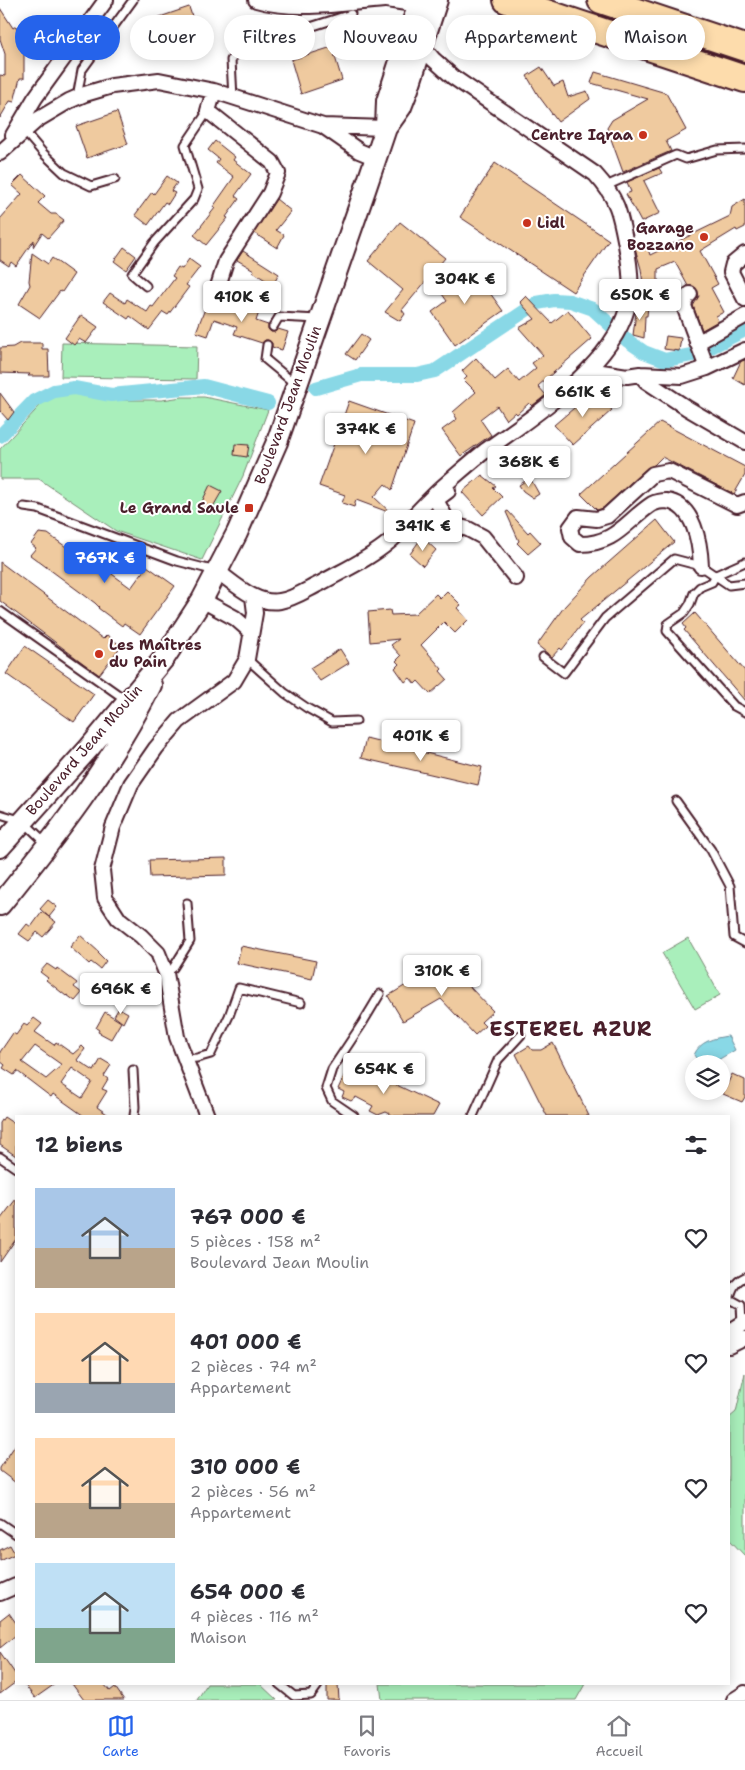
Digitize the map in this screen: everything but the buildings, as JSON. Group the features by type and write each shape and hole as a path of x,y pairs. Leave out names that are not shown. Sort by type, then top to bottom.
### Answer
{"highway":[{"path":"507,0 745,80"},
{"path":"601,0 745,48"}],"main road":[{"path":"418,15 425,2"},
{"path":"424,15 425,2"},
{"path":"386,128 387,101 400,60"},
{"path":"386,128 401,107 418,60"},
{"name":"Boulevard Jean Moulin","path":"0,847 90,747 165,657 202,600 258,487 277,442 386,128"},
{"path":"0,905 48,845 116,748 142,703 165,657"}],"street":[{"path":"3,149 35,98 106,0"},
{"path":"256,0 292,6 385,0 425,2"},
{"path":"217,571 253,597 270,602 280,601 299,594 363,560 390,542 432,496 483,453 528,420 589,370 610,345 621,325 628,307 631,272 620,212 606,186 595,174 453,77 435,60"},
{"path":"3,149 36,120 77,97 112,86 159,80 214,91 323,126 386,128"},
{"path":"214,91 208,111 272,162 278,173 270,193 226,261 215,296"},
{"path":"323,126 359,151 376,158"},
{"path":"745,254 733,264 730,272 745,299"},
{"path":"690,294 686,298 684,306 706,364"},
{"path":"698,344 745,316"},
{"path":"589,370 627,376 640,374 682,376 706,364 745,350"},
{"path":"640,374 646,381 687,408 745,442"},
{"path":"483,453 478,466 436,500 449,524 468,529 483,537 516,578"},
{"path":"701,566 701,555 692,519 685,510 674,502 662,501 653,503 618,533 591,544 580,544 572,537 570,528 578,518 597,519 607,516 653,474 669,471 737,505 745,502"},
{"path":"207,1115 177,1037 166,973 158,953 141,936 118,918 105,898 102,870 113,828 131,784 151,755 179,721 234,680 247,659 255,613 253,597"},
{"path":"202,600 235,618 251,632"},
{"path":"730,1341 744,1325"},
{"path":"730,1341 745,1338"},
{"path":"0,1593 15,1586"},
{"path":"734,1700 745,1693"}],"lane":[{"path":"77,97 82,70 133,0"},
{"path":"233,98 231,60 238,50 351,14"},
{"path":"146,286 132,274 154,243 194,199 198,189 185,145 208,111"},
{"path":"24,131 64,173 91,186 115,179"},
{"path":"606,186 676,155 686,159 717,150 745,149"},
{"path":"273,327 279,317 319,319"},
{"path":"267,345 265,359 296,384"},
{"path":"24,507 38,509 177,561 217,571"},
{"path":"543,657 564,672 605,618 674,559 701,566 730,585 745,583"},
{"path":"745,562 716,575 712,582 700,587 694,593 684,613 668,624 667,631 734,706 745,712"},
{"path":"0,612 127,701"},
{"path":"247,659 285,693 307,708 332,722 356,721"},
{"path":"676,801 711,850 730,886 734,937 745,943"},
{"path":"0,814 23,821 48,845"},
{"path":"166,973 173,968 190,942 187,903"},
{"path":"185,1059 210,1054 229,1016 239,988 301,1003"},
{"path":"353,1115 332,1101 326,1088 332,1069 380,994"},
{"path":"472,1115 498,1060 521,1035"},
{"path":"133,1070 134,1115"},
{"path":"0,1157 15,1167"},
{"path":"730,1295 739,1280 745,1278"},
{"path":"730,1299 743,1303 744,1325"},
{"path":"0,1523 15,1533"},
{"path":"280,1685 294,1696 311,1695 318,1685"}],"green space":[{"path":"62,343 197,346 196,379 61,377"},
{"path":"58,393 75,393 111,400 162,400 182,397 204,397 268,410 243,476 202,560 116,531 39,479 0,479 0,449 46,399"},
{"path":"688,938 720,995 695,1009 662,953"},
{"path":"745,1373 745,1556 730,1540 730,1417 736,1412"},
{"path":"206,1685 261,1685 277,1700 197,1700"},
{"path":"380,1685 584,1685 576,1700 382,1700"}],"water":[{"path":"728,1036 735,1050 726,1055 694,1055 700,1046 713,1039"}],"waterway":[{"path":"316,388 361,375 417,375 435,371 537,303 554,300 570,301 593,309 628,341 644,352 665,360 697,354 745,330"},
{"path":"0,436 34,401 54,391 74,388 111,395 204,386 268,403"}],"place":[{"name":"Centre Iqraa","path":"643,135"},
{"name":"Lidl","path":"527,223"},
{"name":"Garage Bozzano","path":"704,237"},
{"name":"Le Grand Saule","path":"249,508"},
{"name":"Les Maîtres du Pain","path":"99,654"}],"district":[{"name":"ESTEREL AZUR","path":"571,1029"}]}
